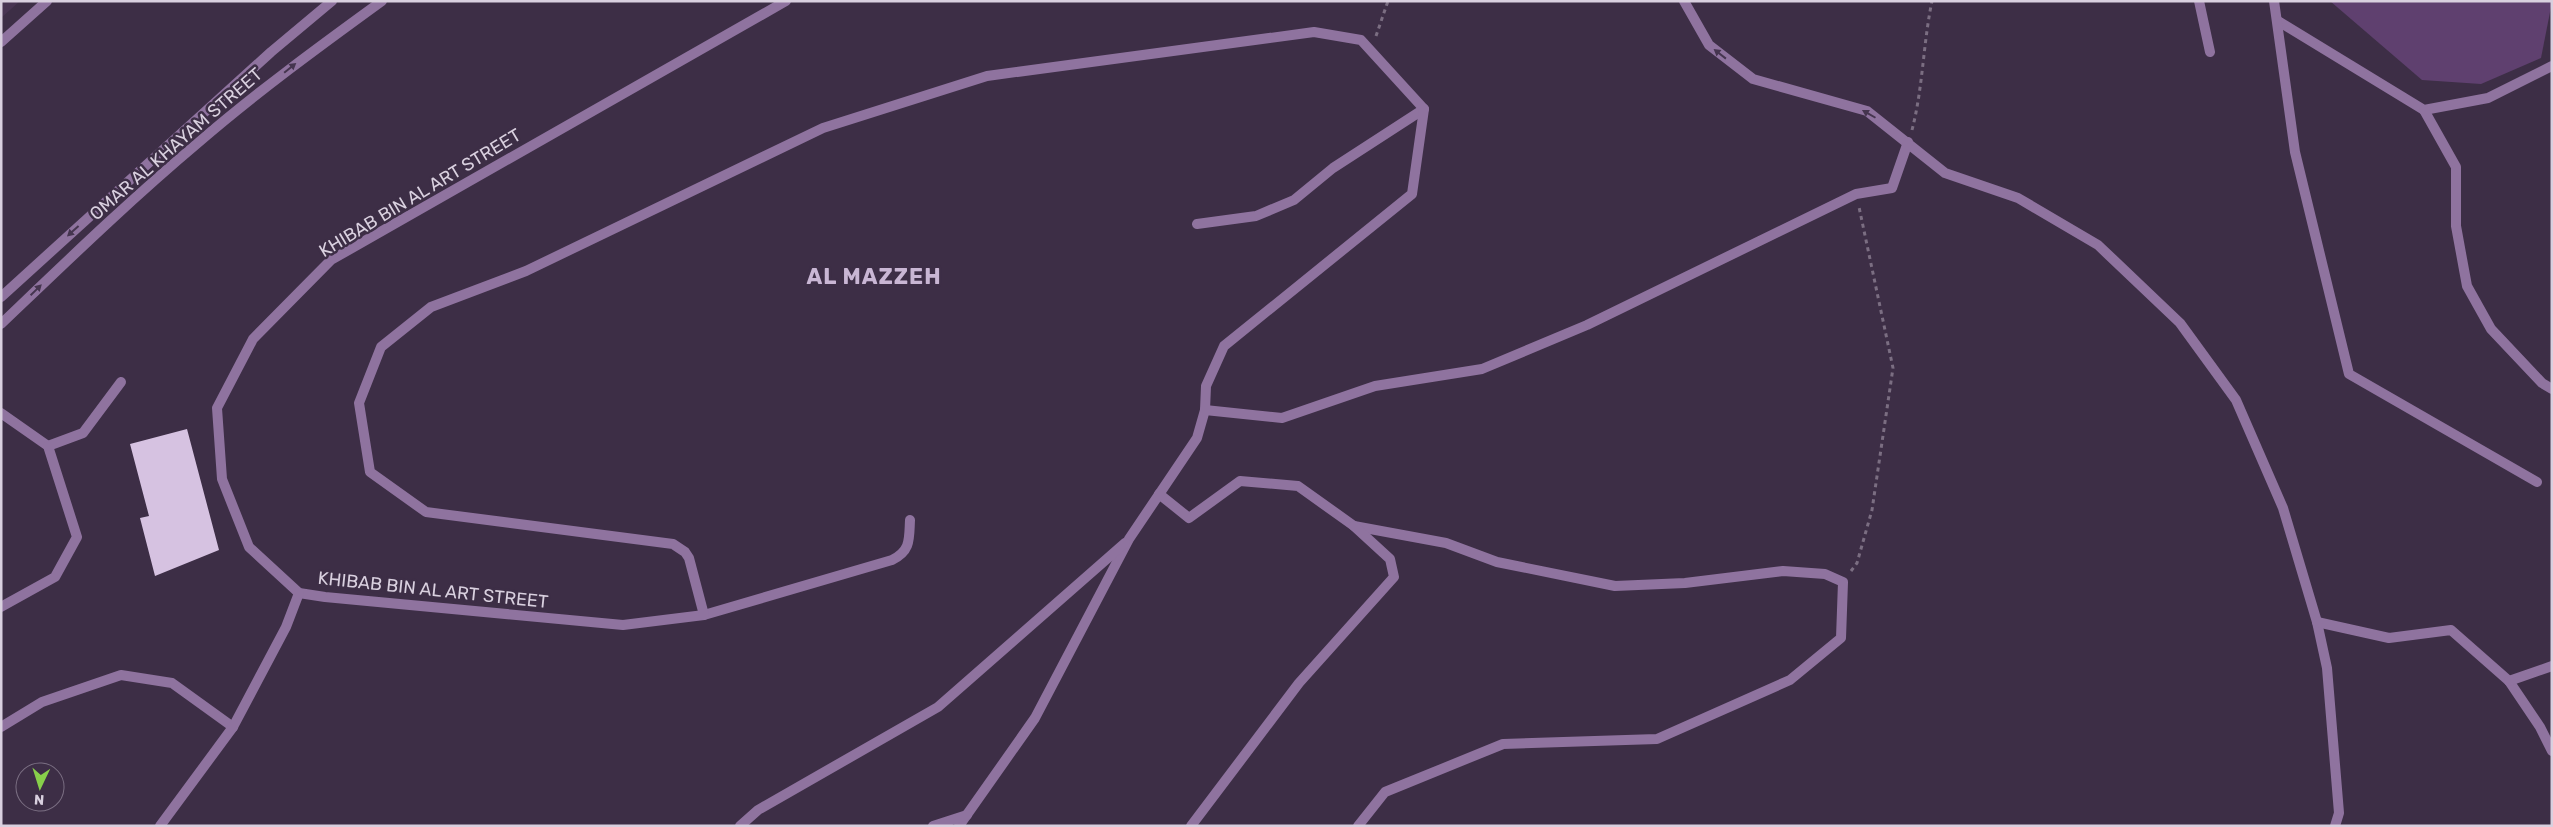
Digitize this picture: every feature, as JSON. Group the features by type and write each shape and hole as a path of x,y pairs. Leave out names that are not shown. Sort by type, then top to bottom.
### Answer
{"street":[{"path":"1,42 47,1"},
{"name":"OMAR AL KHAYAM STREET","path":"1,296 271,52 332,1"},
{"name":"OMAR AL KHAYAM STREET","path":"1,324 74,254 199,142 296,63 382,1"},
{"name":"KHIBAB BIN AL ART STREET","path":"786,1 331,260 253,339 217,408 222,479 249,547 299,593 325,598 623,625 704,614 892,560 900,556 909,545 910,520"},
{"path":"1684,1 1709,46 1753,79 1867,111 1946,173 2018,198 2098,245 2180,323 2236,400 2283,508 2317,622 2327,668 2339,813 2336,826"},
{"path":"2199,1 2210,52"},
{"path":"2274,1 2295,152 2349,374 2537,482"},
{"path":"2278,21 2424,110 2456,167 2456,226 2467,286 2491,329 2542,382 2552,389"},
{"path":"704,614 689,558 685,552 673,544 426,512 370,472 359,403 381,348 432,307 526,271 823,128 986,76 1314,32 1361,40 1424,109 1412,194 1224,346 1206,386 1205,410 1197,438 1129,539 1035,718 959,826"},
{"path":"2424,110 2488,98 2552,66"},
{"path":"1197,224 1256,216 1294,200 1333,168 1424,109"},
{"path":"1205,410 1282,418 1374,386 1482,369 1604,317 1856,194 1892,188 1908,142"},
{"path":"48,446 83,432 121,382"},
{"path":"1,413 48,446 77,537 55,577 1,607"},
{"path":"1159,494 1189,518 1240,481 1298,486 1354,526 1390,559 1394,577 1299,683 1191,826"},
{"path":"1354,526 1446,543 1497,562 1615,586 1685,583 1783,571 1825,574 1843,582 1841,638 1790,680 1657,739 1503,744 1386,792 1358,826"},
{"path":"740,826 758,810 938,707 1129,539"},
{"path":"160,826 233,727 286,627 299,593"},
{"path":"2317,622 2389,638 2451,630 2509,681 2540,727 2552,751"},
{"path":"2509,681 2552,666"},
{"path":"1,727 42,702 121,676 172,683 233,727"},
{"path":"933,826 967,815"}],"path":[{"path":"1372,51 1388,1"},
{"path":"1908,142 1920,100 1924,41 1932,1"},
{"path":"1843,582 1857,563 1872,510 1892,368 1856,194"}],"shaded area":[{"path":"1,1 20,1 1,18"},
{"path":"2330,1 2552,2 2541,58 2481,84 2422,80"}],"building":[{"path":"187,429 219,550 155,576 140,518 149,516 130,444"}],"district":[{"name":"AL MAZZEH","path":"874,276"}]}
